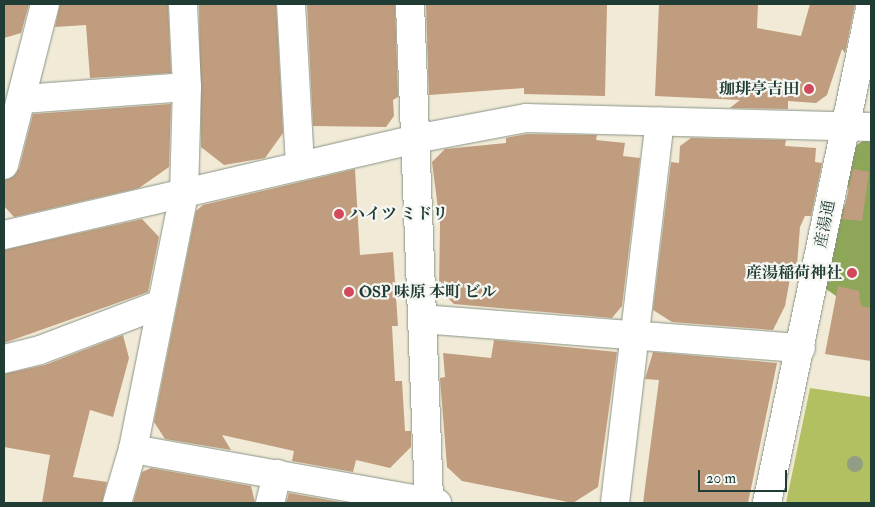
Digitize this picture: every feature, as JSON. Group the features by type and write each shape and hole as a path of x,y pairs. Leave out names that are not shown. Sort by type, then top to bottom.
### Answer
{"street":[{"path":"4,165 23,99 45,4"},
{"path":"117,503 133,450 184,194 187,87 183,4"},
{"path":"291,4 300,166"},
{"path":"133,450 277,474 432,503 422,319 410,4"},
{"name":"産湯通","path":"767,503 801,348 858,125 871,4"},
{"path":"23,99 187,87"},
{"path":"4,235 415,139 526,118 858,125"},
{"path":"616,503 660,122"},
{"path":"4,359 40,350 161,304"},
{"path":"422,319 635,337 801,348"},
{"path":"270,503 277,474"}],"green space":[{"path":"871,136 871,321 822,286 821,244 850,197 846,174 850,149"},
{"path":"810,388 871,397 871,503 786,503"}],"building":[{"path":"4,4 29,4 21,33 4,38"},
{"path":"60,4 168,4 171,73 90,78 86,25 55,27"},
{"path":"199,4 276,4 283,133 265,158 224,165 201,147"},
{"path":"307,4 395,4 398,97 393,100 394,116 386,127 313,126"},
{"path":"426,4 607,4 605,96 524,94 524,88 429,95"},
{"path":"659,4 758,4 757,28 801,36 810,4 855,4 845,53 842,49 827,95 816,103 788,101 788,109 730,108 740,100 655,96"},
{"path":"171,104 169,167 139,188 14,217 4,206 4,180 19,169 33,114"},
{"path":"527,134 597,135 596,140 625,143 623,156 640,158 622,306 612,318 454,304 439,289 440,224 432,162 445,149 506,143 506,138"},
{"path":"691,138 786,140 785,146 816,148 815,162 822,163 811,216 805,216 800,227 796,278 790,278 785,306 773,330 672,322 653,310 671,162 679,163 680,146"},
{"path":"355,169 360,255 393,252 398,326 392,326 395,381 402,381 405,431 411,431 411,447 390,468 356,460 353,472 292,461 294,451 222,435 231,450 165,439 154,422 196,211 203,205"},
{"path":"853,169 869,172 862,221 842,219"},
{"path":"142,219 159,237 148,292 4,343 4,250"},
{"path":"838,286 859,291 861,306 871,308 871,361 825,354"},
{"path":"123,335 129,358 113,417 90,410 73,477 107,482 102,503 42,503 50,455 4,447 4,374 45,365"},
{"path":"494,340 617,352 598,487 573,503 462,481 447,467 440,378 445,377 443,353 491,358"},
{"path":"653,352 777,363 748,503 643,503 659,380 645,379"},
{"path":"151,468 251,486 255,503 133,503 142,472"},
{"path":"289,493 346,503 286,503"}],"place":[{"name":"珈琲亭吉田","path":"809,89"},
{"name":"ハイツ ミドリ","path":"339,214"},
{"name":"産湯稲荷神社","path":"852,273"},
{"name":"OSP 味原 本町 ビル","path":"349,292"}]}
